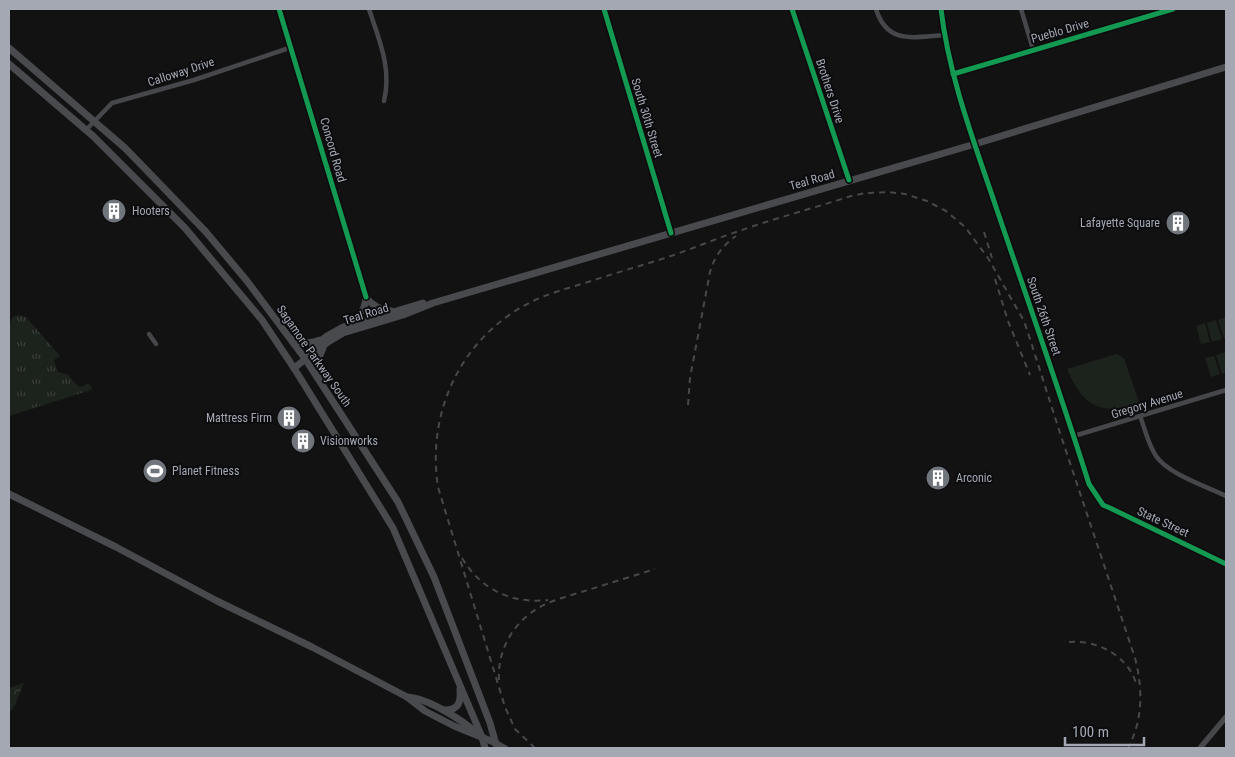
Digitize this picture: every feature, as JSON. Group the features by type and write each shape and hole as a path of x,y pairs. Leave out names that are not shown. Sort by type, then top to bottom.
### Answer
{"main road":[{"name":"Sagamore Parkway South","path":"9,48 125,148 206,232 247,281 306,360 402,510 434,577 490,722 497,746"},
{"name":"Sagamore Parkway South","path":"9,64 86,130 185,228 262,320 393,528 482,737 484,748"},
{"name":"Teal Road","path":"327,339 350,330 403,315 433,303 975,144 1226,67"},
{"path":"366,297 377,308 393,311"},
{"path":"349,324 361,314 366,297"},
{"name":"Teal Road","path":"294,368 306,360 327,339 349,324 418,304 433,303"},
{"path":"288,336 307,344 327,339"},
{"path":"327,339 317,362 327,392"},
{"path":"9,494 116,547 217,601 312,647 407,697 425,711 454,726 482,737 497,746 506,748"},
{"path":"442,710 452,710 458,706 460,698 459,684"},
{"path":"407,697 419,699 465,722 482,737"}],"street":[{"name":"Concord Road","path":"279,9 366,297"},
{"path":"369,9 387,65 387,89 384,101"},
{"name":"South 30th Street","path":"604,9 671,233"},
{"name":"Brothers Drive","path":"792,9 850,180"},
{"path":"876,9 886,27 895,35 905,38 944,35"},
{"name":"South 26th Street","path":"941,9 944,35 953,74 975,144 1089,484 1096,494"},
{"path":"1021,9 1033,49"},
{"name":"Pueblo Drive","path":"953,74 1173,9"},
{"name":"Calloway Drive","path":"86,130 112,103 194,80 292,48"},
{"path":"149,334 156,344"},
{"name":"Gregory Avenue","path":"1074,436 1226,390"},
{"path":"1140,416 1151,448 1164,464 1176,472 1226,496"},
{"name":"State Street","path":"1096,494 1104,505 1226,564"},
{"path":"1200,748 1226,717"}],"green space":[{"path":"18,315 26,317 60,356 54,360 58,372 67,374 78,386 82,387 88,383 92,387 91,390 9,416 9,325 13,317"},
{"path":"1226,317 1226,338 1224,338 1218,320"},
{"path":"1216,320 1222,339 1212,342 1207,323"},
{"path":"1205,323 1210,342 1201,344 1196,326"},
{"path":"1225,352 1226,373 1222,374 1216,355"},
{"path":"1116,354 1124,358 1140,405 1114,409 1095,405 1080,392 1067,369"},
{"path":"1214,356 1220,374 1211,377 1205,358"},
{"path":"24,683 15,705 9,713 9,688"}],"railway":[{"path":"535,748 515,729 505,707 438,487 436,458 438,430 444,403 455,377 470,354 488,333 510,315 535,300 668,257 753,226 851,196 889,192 905,194 927,201 946,211 965,227 988,258 1024,321 1138,670 1139,715 1137,726 1128,748"},
{"path":"984,232 992,258"},
{"path":"688,405 690,378 710,272 720,252 736,236"},
{"path":"995,279 1008,321 1030,375"},
{"path":"462,558 478,579 499,592 522,600 548,600"},
{"path":"499,680 501,656 505,645 518,624 527,616 557,599 655,569"},
{"path":"1069,642 1090,644 1110,651 1126,664 1136,683"}],"cycle path":[{"path":"279,9 366,297"},
{"path":"604,9 671,233"},
{"path":"792,9 849,180"},
{"path":"941,9 956,86 1089,484 1103,505 1226,564"},
{"path":"953,74 1173,9"}],"place":[{"name":"Hooters","path":"114,211"},
{"name":"Lafayette Square","path":"1178,223"},
{"name":"Mattress Firm","path":"289,418"},
{"name":"Visionworks","path":"303,441"},
{"name":"Planet Fitness","path":"155,471"},
{"name":"Arconic","path":"938,478"}]}
